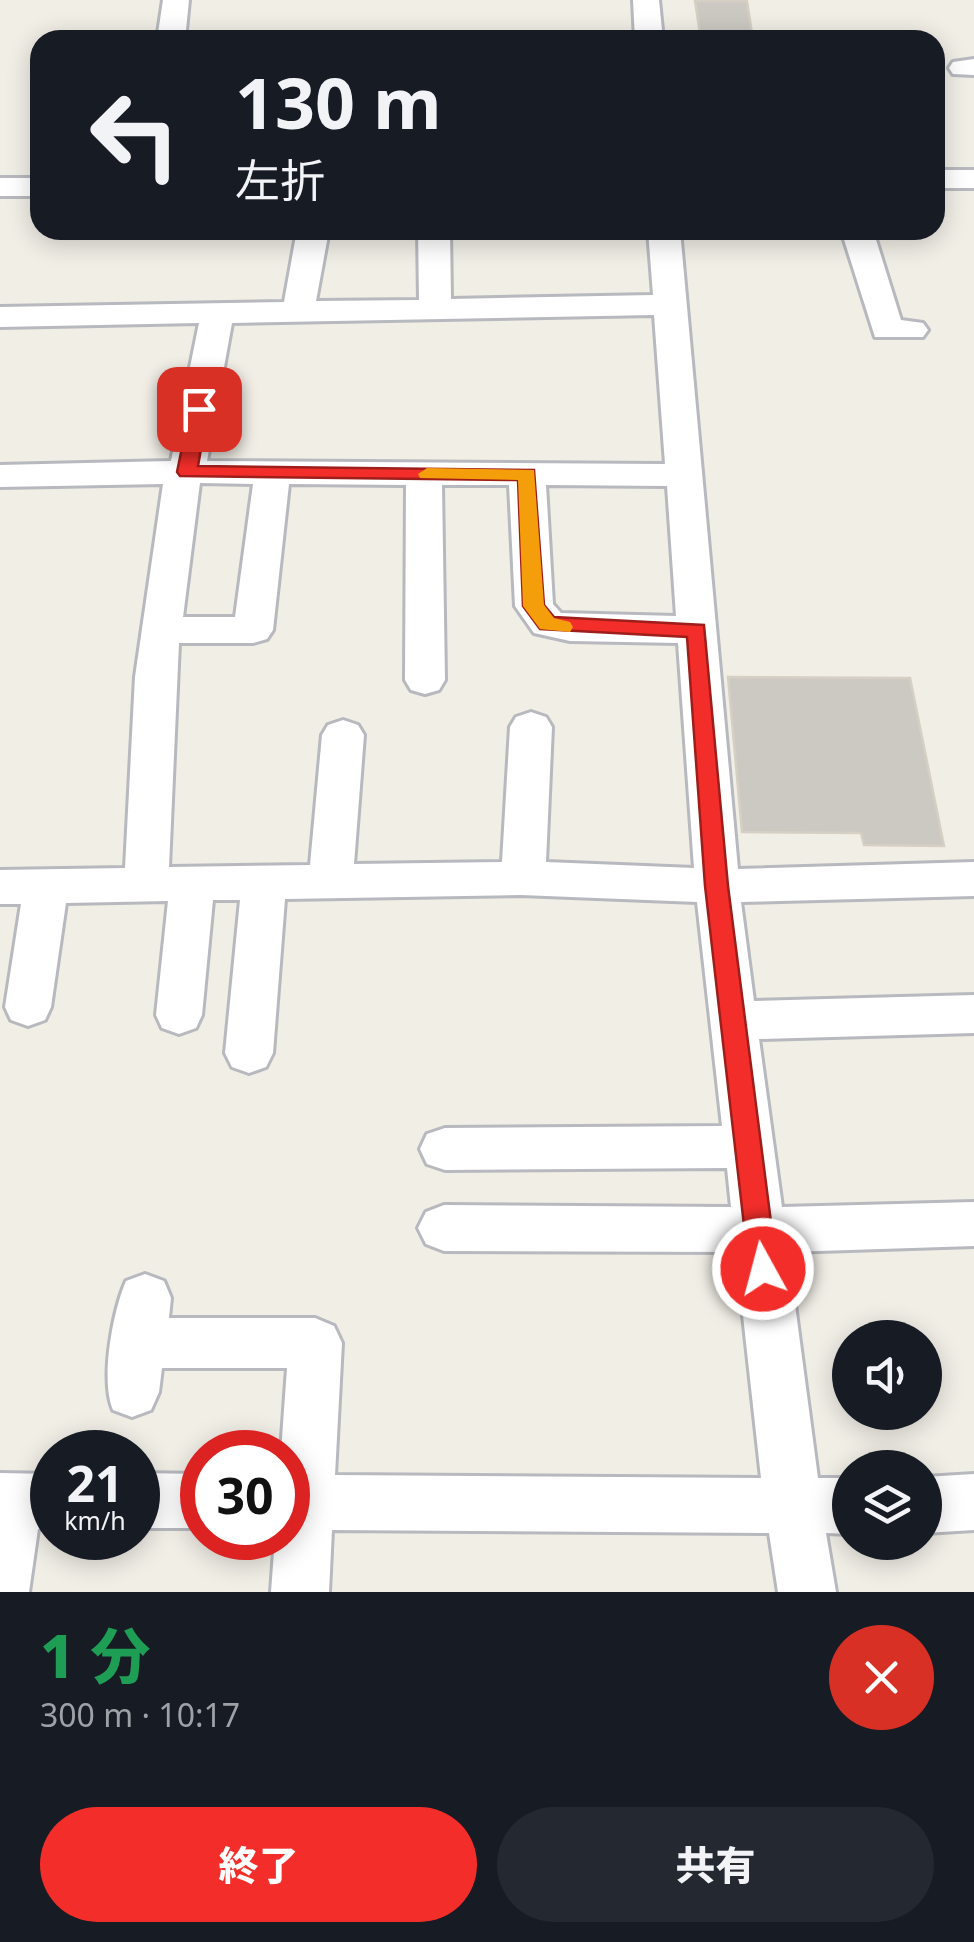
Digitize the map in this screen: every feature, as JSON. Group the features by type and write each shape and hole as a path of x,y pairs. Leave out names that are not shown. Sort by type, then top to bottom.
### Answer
{"street":[{"path":"173,30 176,0"},
{"path":"646,0 648,30"},
{"path":"945,180 974,179"},
{"path":"0,187 30,187"},
{"path":"298,312 312,240"},
{"path":"434,240 435,310"},
{"path":"665,240 716,886 807,1592"},
{"path":"860,240 888,330 912,330"},
{"path":"0,317 670,305"},
{"path":"146,882 155,677 185,472 217,314"},
{"path":"0,476 185,472 684,475"},
{"path":"162,630 253,630 272,473"},
{"path":"424,474 425,680"},
{"path":"527,474 534,606 548,624 697,630"},
{"path":"521,878 528,837 531,727"},
{"path":"331,879 344,735"},
{"path":"0,887 331,879 521,878 716,886 974,879"},
{"path":"248,1052 264,880"},
{"path":"179,1014 192,882"},
{"path":"28,1007 46,886"},
{"path":"733,1021 974,1014"},
{"path":"445,1149 748,1148"},
{"path":"444,1228 758,1230 974,1224"},
{"path":"138,1344 315,1344 305,1430"},
{"path":"0,1592 22,1501"},
{"path":"310,1502 832,1506"},
{"path":"942,1504 974,1502"},
{"path":"299,1560 300,1592"}],"building":[{"path":"695,1 747,1 751,30 699,30"},
{"path":"728,677 910,678 944,846 864,845 861,833 742,832"}],"slow traffic":[{"path":"427,474 527,474 534,606 548,624 563,627"}],"route":[{"path":"199,409 187,472 527,474 534,606 548,624 570,628 697,630 716,886 763,1269"}]}
